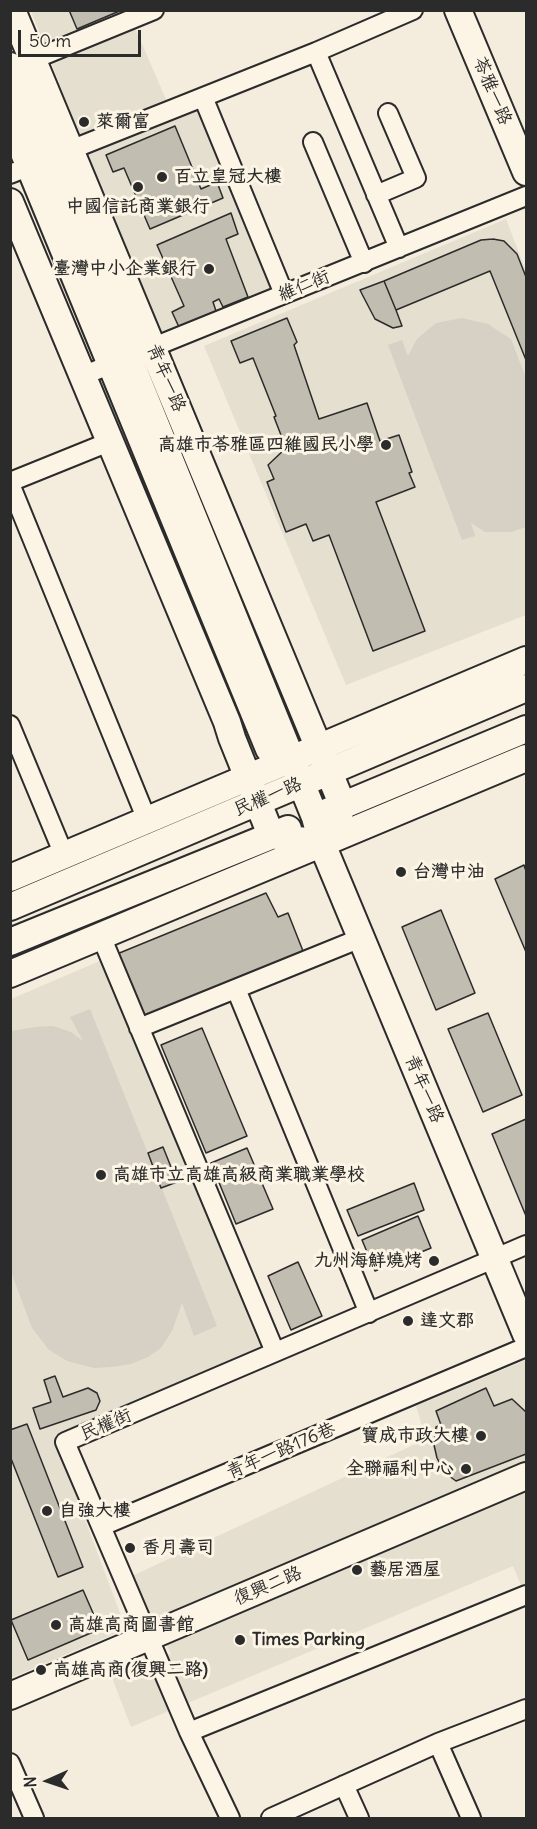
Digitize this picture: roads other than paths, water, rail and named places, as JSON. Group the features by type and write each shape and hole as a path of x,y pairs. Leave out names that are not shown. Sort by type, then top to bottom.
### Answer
{"street":[{"name":"青年一路","path":"12,10 40,162 307,821 322,844 526,1334"},
{"path":"21,63 154,10"},
{"path":"40,162 316,52 413,10"},
{"name":"苓雅一路","path":"458,10 526,172"},
{"path":"316,52 399,248"},
{"path":"203,97 284,294"},
{"path":"376,195 416,178 387,113"},
{"name":"青年一路","path":"10,118 40,162 153,348 343,806"},
{"path":"313,142 364,262"},
{"name":"維仁街","path":"82,376 526,196"},
{"path":"10,201 227,722 271,835 322,844"},
{"path":"109,442 10,483 147,820"},
{"path":"158,558 228,528"},
{"name":"民權一路","path":"10,907 253,789 284,763 526,660"},
{"name":"民權一路","path":"10,878 147,820 253,789 293,786 526,688"},
{"path":"10,725 64,855"},
{"name":"民權一路","path":"10,942 526,729"},
{"path":"10,974 525,762"},
{"path":"322,844 343,806"},
{"path":"101,936 275,1352"},
{"path":"139,1028 362,938"},
{"path":"236,989 369,1313"},
{"name":"民權街","path":"230,1818 189,1732 65,1442 526,1245"},
{"name":"青年一路176巷","path":"102,1526 526,1347"},
{"name":"復興二路","path":"10,1696 526,1476"},
{"path":"189,1732 526,1594"},
{"path":"271,1818 438,1743 526,1709"},
{"path":"438,1743 471,1818"},
{"path":"10,1763 18,1801 34,1818"},
{"path":"344,1785 359,1818"}],"place":[{"name":"萊爾富","path":"84,122"},
{"name":"百立皇冠大樓","path":"162,177"},
{"name":"中國信託商業銀行","path":"138,187"},
{"name":"臺灣中小企業銀行","path":"209,269"},
{"name":"高雄市苓雅區四維國民小學","path":"386,445"},
{"name":"台灣中油","path":"401,872"},
{"name":"高雄市立高雄高級商業職業學校","path":"101,1175"},
{"name":"九州海鮮燒烤","path":"434,1261"},
{"name":"達文郡","path":"408,1321"},
{"name":"寶成市政大樓","path":"481,1436"},
{"name":"全聯福利中心","path":"466,1469"},
{"name":"自強大樓","path":"47,1511"},
{"name":"香月壽司","path":"130,1548"},
{"name":"藝居酒屋","path":"357,1570"},
{"name":"高雄高商圖書館","path":"56,1625"},
{"name":"Times Parking","path":"240,1640"},
{"name":"高雄高商(復興二路)","path":"41,1670"}]}
